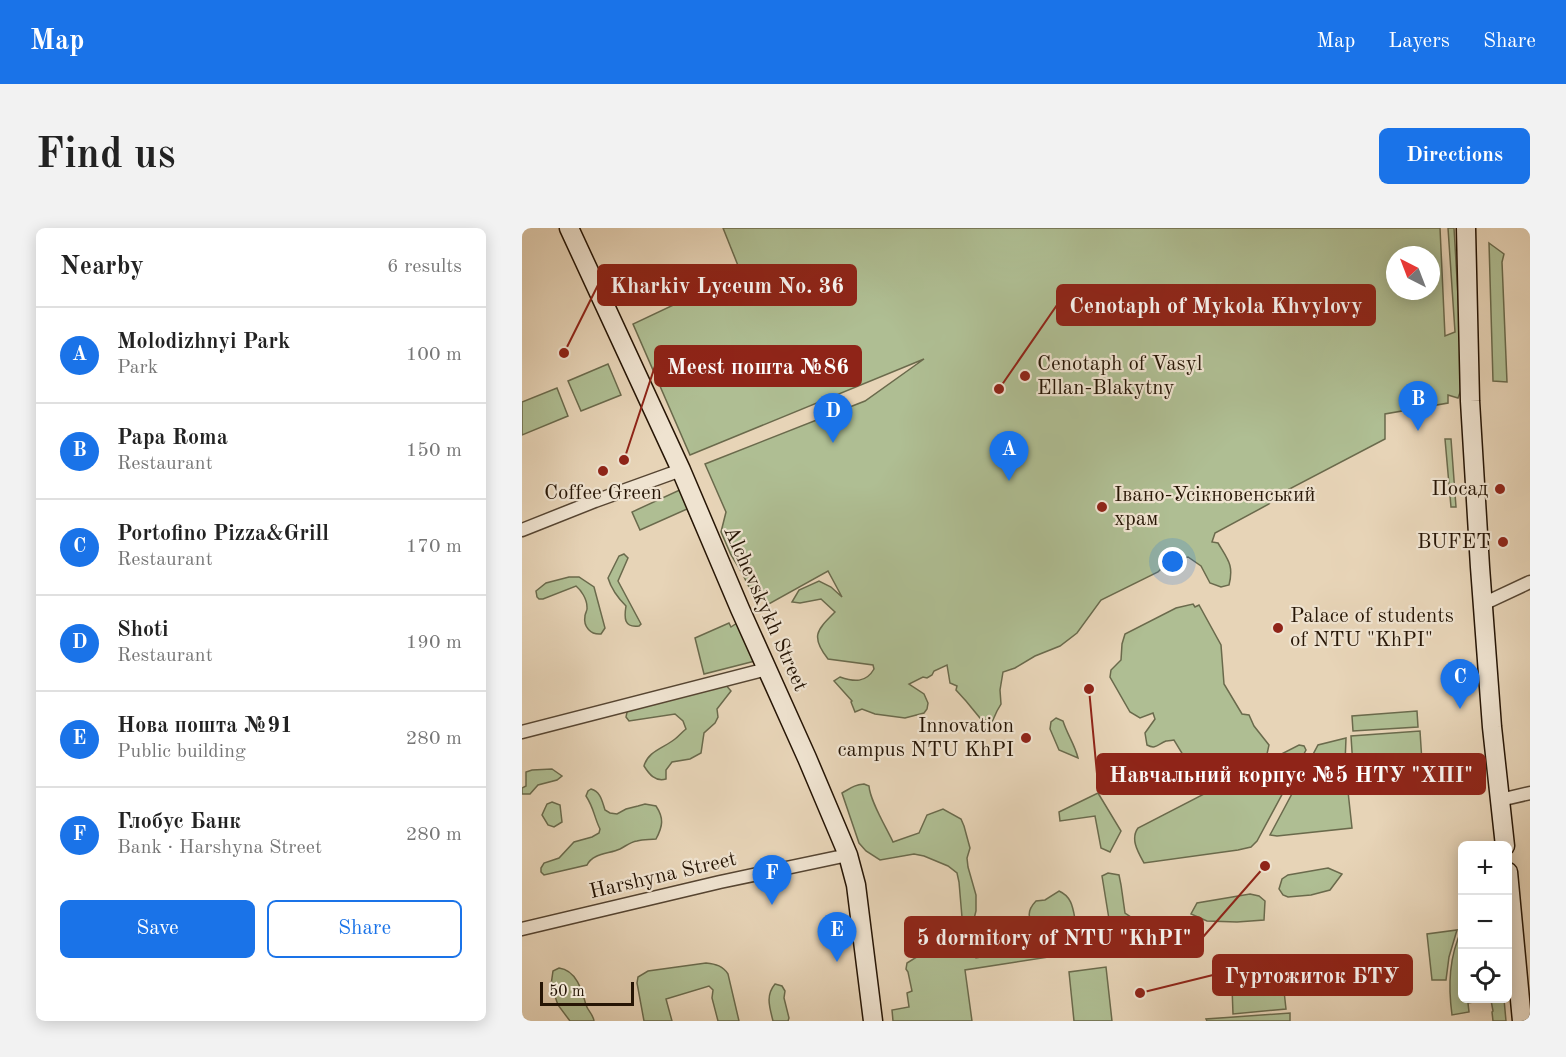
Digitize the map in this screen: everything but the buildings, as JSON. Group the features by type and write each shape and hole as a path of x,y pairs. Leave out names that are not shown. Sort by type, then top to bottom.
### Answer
{"street":[{"name":"Alchevskykh Street","path":"569,228 681,470 848,855 856,885 873,1021"},
{"path":"1466,228 1470,401 1492,728 1504,841"},
{"path":"522,530 681,470"},
{"path":"1483,604 1530,582"},
{"path":"522,732 766,669"},
{"path":"1500,800 1530,793"},
{"name":"Harshyna Street","path":"522,929 720,882 848,855"},
{"path":"1510,895 1522,1021"}],"green space":[{"path":"723,228 1440,228 1445,336 1455,332 1448,228 1454,228 1462,387 1458,398 1448,395 1448,403 1385,414 1385,439 1274,497 1269,504 1215,533 1212,542 1218,543 1230,567 1229,585 1221,587 1210,583 1201,566 1188,557 1167,563 1158,572 1101,600 1077,633 1060,646 1003,672 1000,690 1001,704 992,722 980,718 956,690 957,686 950,683 947,665 934,671 927,678 923,677 909,684 924,694 928,703 924,713 905,718 875,714 862,709 855,712 852,701 834,681 840,677 850,680 863,679 871,674 874,669 873,665 828,659 819,644 818,634 835,612 821,599 800,603 792,602 799,590 819,581 831,587 842,597 828,571 767,605 760,590 751,591 721,532 726,512 705,464 865,401 924,359 690,455 633,324 741,273"},
{"path":"1489,243 1504,254 1502,262 1507,382 1493,381"},
{"path":"608,364 621,395 581,411 568,381"},
{"path":"557,388 568,416 522,435 522,402"},
{"path":"1445,439 1451,439 1456,507 1451,507"},
{"path":"684,488 707,553 687,509 640,530 632,512"},
{"path":"624,554 628,558 618,581 641,624 639,626 630,625 626,621 626,606 611,586 608,578 619,556"},
{"path":"579,577 594,587 605,628 601,634 588,630 585,620 586,601 576,586 543,599 537,597 536,591 546,583"},
{"path":"1193,604 1195,607 1199,605 1221,645 1224,684 1242,714 1249,715 1254,726 1269,745 1267,754 1213,784 1200,783 1174,740 1166,741 1155,747 1147,745 1145,733 1155,719 1153,713 1140,718 1130,712 1110,677 1111,670 1121,660 1125,634 1176,608"},
{"path":"729,623 731,627 737,623 759,660 704,674 695,638"},
{"path":"725,684 731,691 717,709 718,717 715,723 704,733 701,753 690,759 672,762 666,770 666,779 653,777 644,766 646,761 653,753 686,729 683,721 675,714 629,721 626,717 627,712 635,706"},
{"path":"1417,711 1418,727 1353,731 1352,716"},
{"path":"1056,718 1063,721 1078,758 1059,750 1050,729 1051,722"},
{"path":"1420,731 1422,762 1353,767 1351,736"},
{"path":"1346,738 1345,764 1352,828 1270,835 1318,745"},
{"path":"1299,745 1304,746 1306,750 1257,841 1251,847 1144,863 1135,841 1138,828"},
{"path":"552,769 562,776 557,780 538,785 530,794 522,794 522,788 526,786 526,772"},
{"path":"864,784 869,786 875,806 893,842 919,833 927,815 943,809 961,819 970,848 967,858 968,867 976,895 976,911 969,938 976,958 1058,943 1035,926 1029,915 1036,901 1045,900 1059,891 1070,900 1076,924 1109,919 1102,876 1108,873 1119,875 1125,913 1143,922 1153,933 1149,947 1143,953 1088,956 1068,954 965,970 972,1021 893,1021 892,1010 909,1007 907,993 912,991 906,969 907,963 936,945 939,936 946,931 958,934 963,929 959,882 957,873 948,866 924,856 914,854 880,860 866,851 859,843 842,793"},
{"path":"591,789 599,795 605,810 610,813 617,814 645,804 656,806 662,822 656,839 630,843 620,849 593,858 587,865 544,875 541,868 544,863 559,858 574,842 599,833 600,829 586,796"},
{"path":"1098,793 1121,831 1110,852 1101,848 1095,816 1060,821 1059,812"},
{"path":"552,802 560,805 562,822 554,827 548,825 542,815 547,804"},
{"path":"1328,868 1342,874 1330,890 1311,895 1288,897 1283,895 1279,889 1282,879 1288,875"},
{"path":"1250,894 1259,896 1265,901 1264,920 1207,921 1191,914 1197,903"},
{"path":"1457,930 1449,957 1446,980 1432,980 1427,934"},
{"path":"1458,940 1458,1003 1468,1003 1469,1012 1452,1015 1450,993 1454,950"},
{"path":"706,963 719,966 728,974 739,1021 718,1021 712,998 713,990 709,986 666,999 672,1021 644,1021 637,983 638,977 648,971"},
{"path":"1106,967 1112,1021 1074,1021 1069,972"},
{"path":"559,968 574,977 594,1021 570,1021 558,1005 551,985 553,971"},
{"path":"1283,982 1286,1009 1233,1014 1232,987"},
{"path":"775,984 782,986 785,991 788,1021 773,1021 769,998"},
{"path":"1492,1003 1504,1003 1506,1021 1493,1021"},
{"path":"1290,1013 1290,1021 1207,1021 1206,1019"}],"place":[{"name":"Kharkiv Lyceum No. 36","path":"564,353"},
{"name":"Cenotaph of Vasyl Ellan-Blakytny","path":"1025,376"},
{"name":"Cenotaph of Mykola Khvylovy","path":"999,389"},
{"name":"Papa Roma","path":"1418,431"},
{"name":"Shoti","path":"833,443"},
{"name":"Meest пошта №86","path":"624,460"},
{"name":"Coffee Green","path":"603,471"},
{"name":"Molodizhnyi Park","path":"1009,481"},
{"name":"Посад","path":"1500,489"},
{"name":"Івано-Усікновенський храм","path":"1102,507"},
{"name":"BUFET","path":"1503,542"},
{"name":"Palace of students of NTU \"KhPI\"","path":"1278,628"},
{"name":"Навчальний корпус №5 НТУ \"ХПІ\"","path":"1089,689"},
{"name":"Portofino Pizza&Grill","path":"1460,709"},
{"name":"Innovation campus NTU KhPI","path":"1026,738"},
{"name":"5 dormitory of NTU \"KhPI\"","path":"1265,866"},
{"name":"Глобус Банк","path":"772,905"},
{"name":"Нова пошта №91","path":"837,962"},
{"name":"Гуртожиток БТУ","path":"1140,993"}]}
